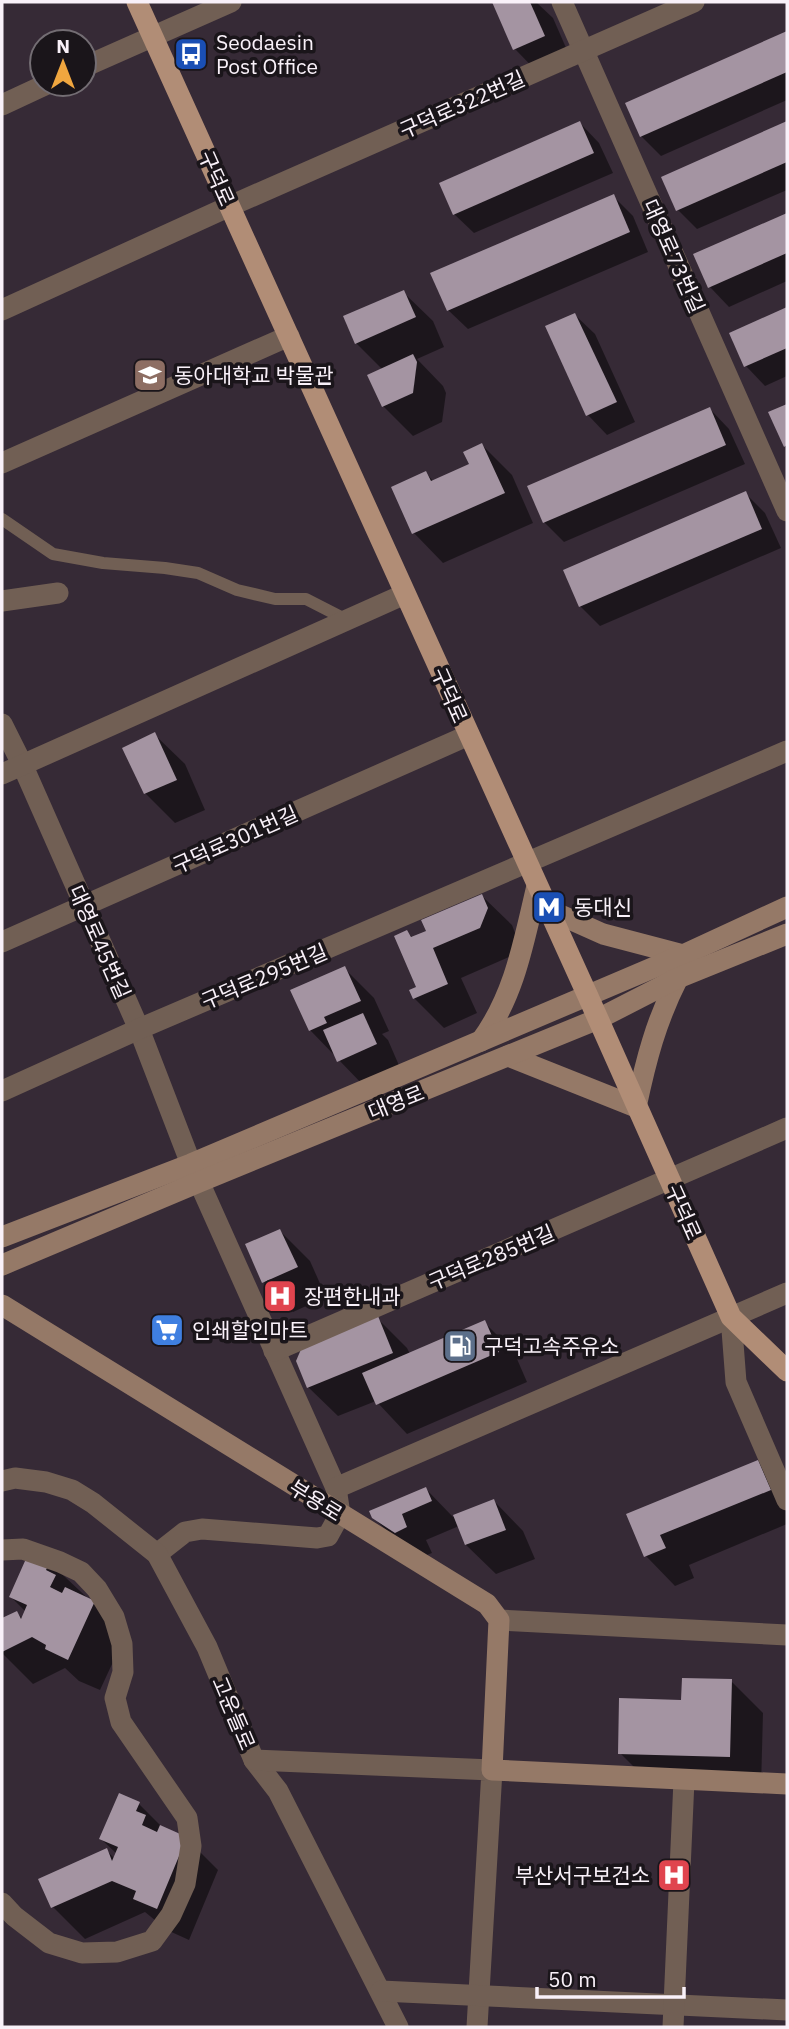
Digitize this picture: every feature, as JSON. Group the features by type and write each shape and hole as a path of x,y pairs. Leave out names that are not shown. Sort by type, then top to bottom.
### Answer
{"main road":[{"name":"구덕로","path":"137,2 731,1317 787,1371"},
{"path":"481,1041 507,998 517,970 537,886"},
{"name":"대영로","path":"2,1265 481,1041 683,955 787,907"},
{"path":"547,909 603,934 683,955"},
{"name":"대영로","path":"2,1237 195,1173 508,1056 598,1019 678,978 787,934"},
{"path":"508,1056 636,1107 649,1047 663,1007 678,978"},
{"name":"부용로","path":"2,1305 487,1604 499,1620"},
{"path":"499,1620 492,1770 787,1784"}],"street":[{"path":"98,60 231,2"},
{"name":"대영로73번길","path":"562,2 787,511"},
{"name":"구덕로322번길","path":"2,310 230,206 694,2"},
{"path":"2,105 28,93"},
{"path":"2,463 289,336"},
{"path":"2,601 58,593"},
{"path":"2,774 405,594"},
{"name":"대영로45번길","path":"2,724 139,1029 195,1173 336,1488 340,1514"},
{"name":"구덕로301번길","path":"2,942 469,735"},
{"name":"구덕로295번길","path":"2,1091 139,1029 787,751"},
{"name":"구덕로285번길","path":"274,1351 787,1128"},
{"path":"336,1488 787,1293"},
{"path":"731,1317 736,1382 787,1500"},
{"name":"고운들로","path":"2,1481 15,1478 46,1482 72,1490 93,1503 157,1554 207,1647 254,1760 278,1791 398,2027"},
{"path":"157,1554 185,1532 202,1529 317,1538 328,1536 340,1514"},
{"path":"2,1550 23,1549 60,1562 81,1572 97,1589 114,1617 122,1644 123,1672 115,1698 121,1721 187,1818 191,1846 185,1884 171,1915 152,1941 117,1952 82,1953 49,1944 2,1903"},
{"path":"499,1620 787,1635"},
{"path":"254,1760 492,1770 477,2027"},
{"path":"673,2027 684,1780"},
{"path":"381,1991 787,2010"}],"lane":[{"path":"2,519 54,554 103,563 198,573 237,590 275,599 306,599 348,620"}],"building":[{"path":"492,2 530,2 545,36 513,50"},
{"path":"787,31 787,72 640,137 625,103"},
{"path":"580,121 594,153 453,215 439,183"},
{"path":"787,121 787,162 676,211 661,177"},
{"path":"614,194 630,232 447,311 430,273"},
{"path":"787,213 787,253 708,288 693,254"},
{"path":"404,290 416,317 355,344 343,316"},
{"path":"787,307 787,348 744,367 729,333"},
{"path":"575,313 617,402 586,416 545,326"},
{"path":"413,354 417,362 413,393 382,407 367,375"},
{"path":"787,404 787,445 784,447 768,412"},
{"path":"710,407 726,445 543,523 527,486"},
{"path":"482,443 505,493 412,534 391,487 426,471 431,481 469,464 463,452"},
{"path":"746,491 762,529 579,607 563,570"},
{"path":"155,732 177,780 144,794 122,748"},
{"path":"482,894 488,908 480,928 433,948 448,984 413,999 409,990 416,987 394,936 407,930 411,937 426,931 421,920"},
{"path":"345,966 361,1001 324,1017 327,1023 309,1031 290,990"},
{"path":"363,1013 377,1044 337,1062 323,1030"},
{"path":"280,1229 298,1267 262,1283 245,1244"},
{"path":"378,1316 393,1353 307,1388 296,1361 302,1347"},
{"path":"485,1320 499,1352 376,1405 362,1373"},
{"path":"758,1460 771,1490 660,1535 666,1548 644,1557 626,1514"},
{"path":"426,1487 432,1501 402,1514 407,1527 395,1533 372,1518 369,1511"},
{"path":"494,1499 506,1530 465,1545 453,1515"},
{"path":"29,1552 50,1561 46,1570 56,1575 50,1587 62,1593 65,1587 95,1601 68,1660 45,1649 46,1645 32,1637 2,1652 2,1618 17,1611 21,1619 27,1605 9,1597"},
{"path":"682,1678 732,1679 730,1757 618,1754 619,1698 681,1700"},
{"path":"119,1793 140,1802 136,1811 146,1815 142,1825 157,1832 160,1825 187,1837 157,1909 133,1899 136,1891 112,1881 51,1908 38,1879 107,1848 112,1861 118,1847 99,1839"}],"place":[{"name":"Seodaesin Post Office","path":"191,54"},
{"name":"동아대학교 박물관","path":"150,375"},
{"name":"동대신","path":"549,907"},
{"name":"장편한내과","path":"280,1296"},
{"name":"인쇄할인마트","path":"167,1330"},
{"name":"구덕고속주유소","path":"460,1346"},
{"name":"부산서구보건소","path":"674,1875"}]}
